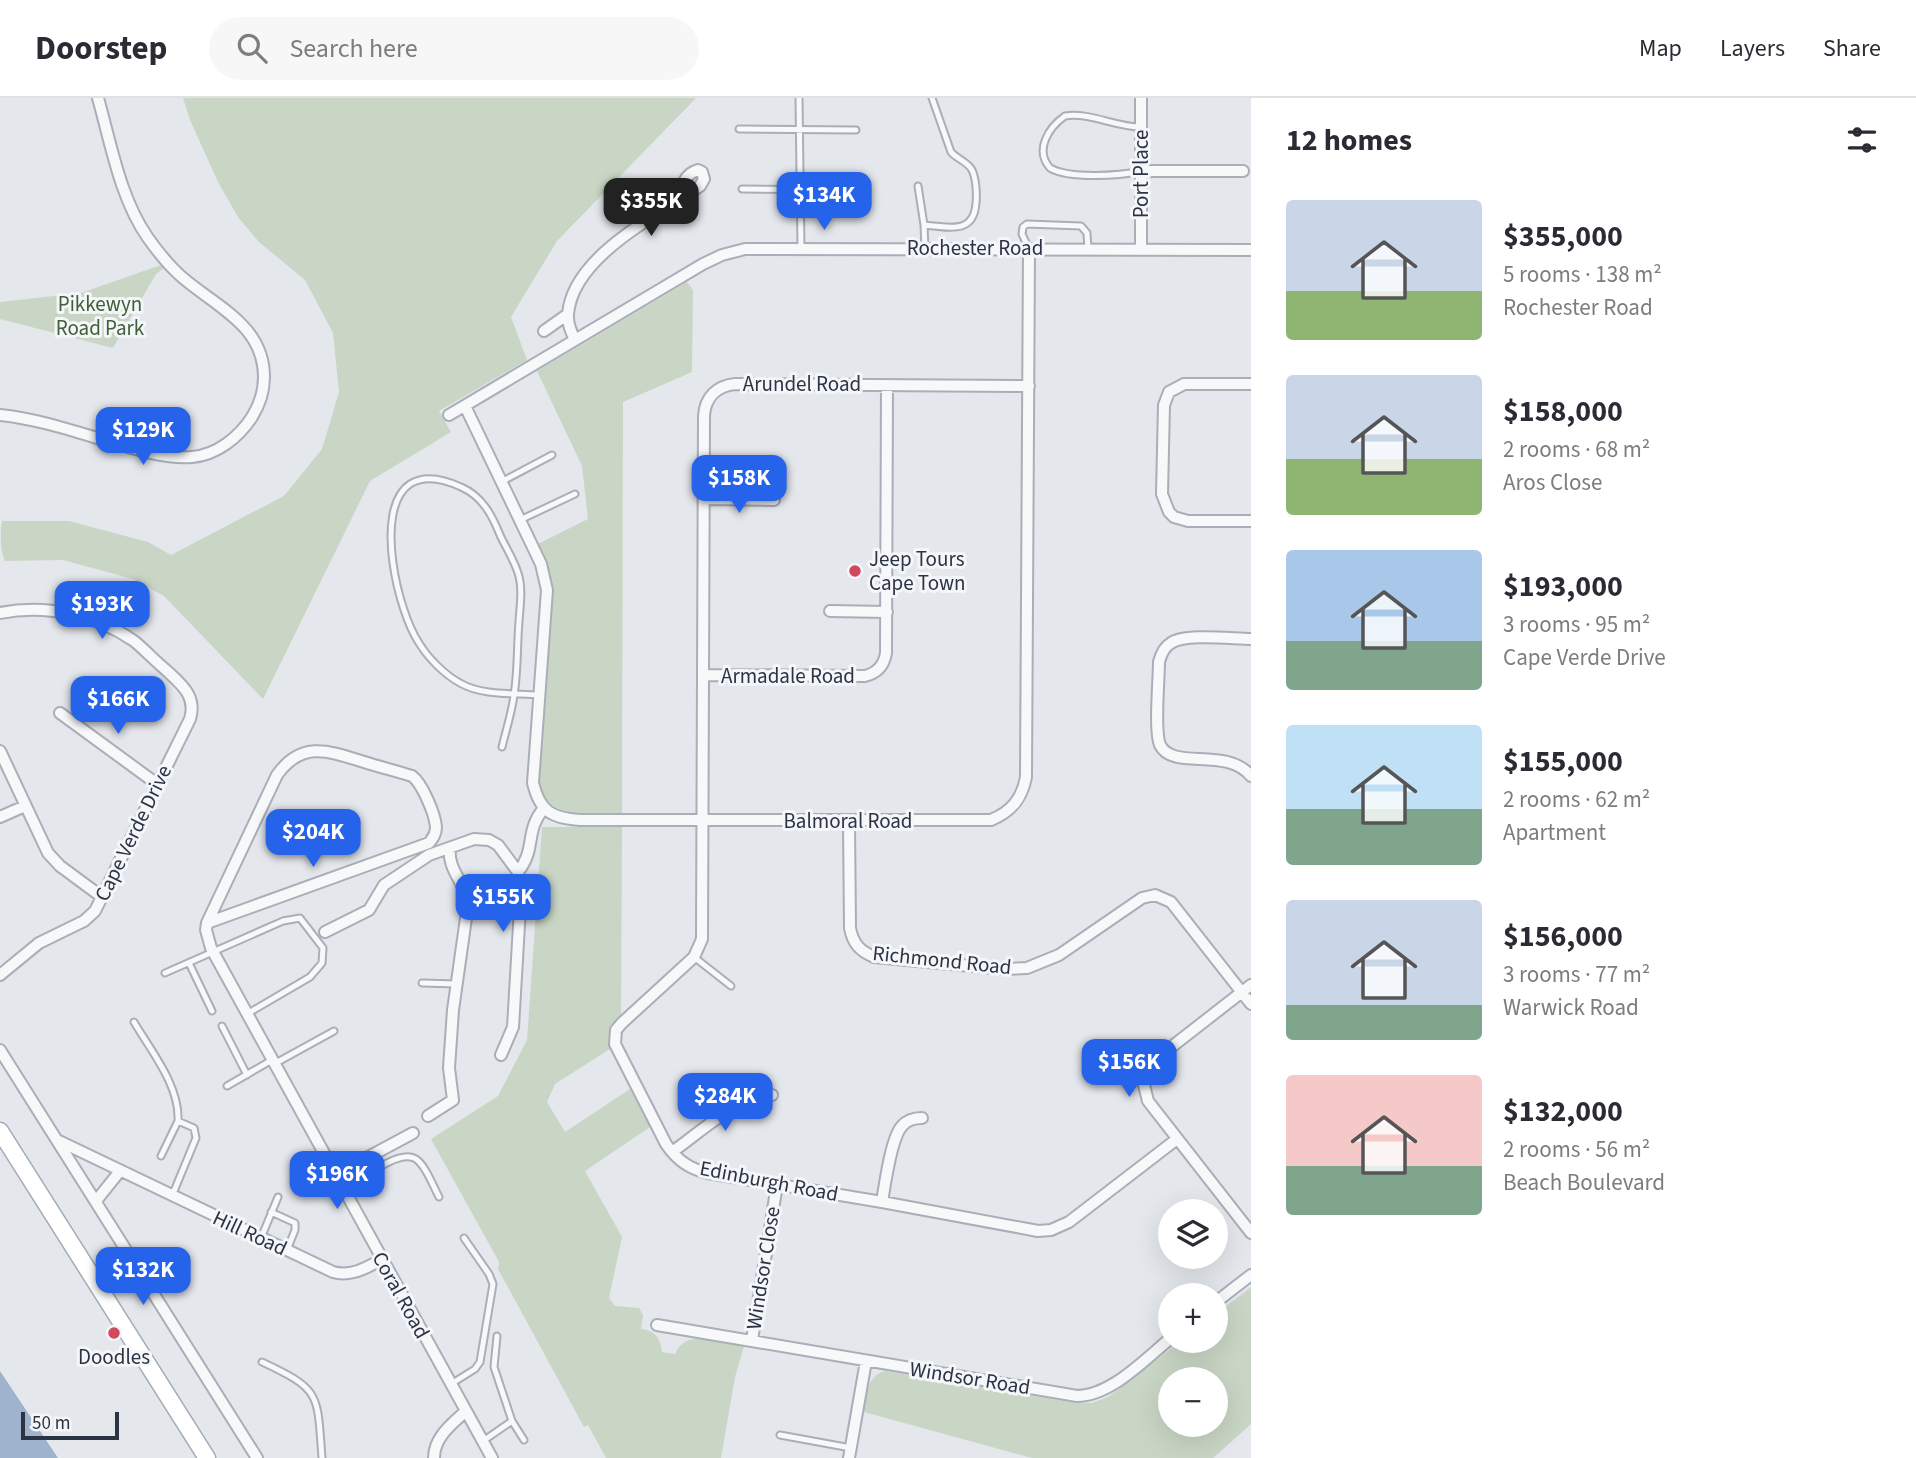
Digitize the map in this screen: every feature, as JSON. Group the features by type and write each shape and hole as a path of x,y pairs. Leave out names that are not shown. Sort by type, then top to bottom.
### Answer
{"main road":[{"path":"0,1131 207,1458"}],"street":[{"path":"0,415 34,419 162,455 194,457 218,449 238,435 248,424 262,397 262,358 250,332 240,321 181,276 138,222 117,167 99,98"},
{"name":"Port Place","path":"1141,98 1141,249"},
{"path":"1141,171 1243,171"},
{"path":"575,340 568,323 568,314 578,282 589,268 631,232 679,199"},
{"name":"Rochester Road","path":"449,415 722,255 758,247 1251,250"},
{"name":"Balmoral Road","path":"544,808 555,816 566,819 982,821 1006,813 1022,793 1026,777 1029,249"},
{"path":"544,331 568,314"},
{"name":"Arundel Road","path":"702,820 705,410 709,398 718,389 735,384 1029,386"},
{"path":"1251,384 1184,384 1168,392 1164,405 1162,494 1169,512 1182,520 1251,521"},
{"name":"Armadale Road","path":"703,675 871,675 881,667 885,658 887,611 887,385"},
{"path":"465,406 541,564 547,590 533,783 536,796 544,808 533,823 529,854 518,872"},
{"path":"704,499 774,499"},
{"name":"Cape Verde Drive","path":"0,613 22,609 50,610 104,624 135,642 184,687 192,703 192,713 90,917 39,943 0,975"},
{"path":"830,611 887,611"},
{"path":"1251,639 1179,639 1168,644 1159,662 1158,726 1160,745 1168,753 1186,758 1234,762 1251,776"},
{"path":"60,713 157,784"},
{"path":"0,751 48,853 60,866 102,897"},
{"path":"207,923 425,845 434,836 435,824 421,785 412,776 329,751 299,755 283,767 207,923 206,930 212,950"},
{"path":"0,817 25,806"},
{"path":"694,957 702,939 702,820"},
{"name":"Richmond Road","path":"849,821 850,928 854,942 866,954 991,968 1027,968 1059,955 1142,898 1155,895 1171,902 1251,1004"},
{"path":"325,932 369,910 384,885 429,855 474,839 489,840 498,845 518,872 521,891 513,1027 501,1055"},
{"path":"428,1116 453,1100 449,1068 454,997 458,984 468,900 449,863 450,848"},
{"name":"Coral Road","path":"212,950 492,1458"},
{"name":"Edinburgh Road","path":"694,957 622,1023 615,1037 617,1052 672,1152 685,1164 700,1171 1032,1230 1051,1230 1085,1212 1177,1139"},
{"path":"1251,985 1152,1062 1144,1074 1143,1088 1147,1101 1251,1233"},
{"path":"0,1050 257,1458"},
{"path":"672,1152 741,1104 760,1096 772,1095"},
{"path":"882,1202 889,1163 899,1131 909,1120 922,1118"},
{"path":"335,1175 413,1133"},
{"name":"Hill Road","path":"57,1139 172,1196 341,1274 357,1272 381,1260"},
{"path":"96,1201 120,1171"},
{"name":"Windsor Close","path":"657,1325 752,1340 777,1185"},
{"path":"1228,1293 1251,1275"},
{"name":"Windsor Road","path":"752,1340 1085,1396 1107,1388 1158,1348"},
{"path":"850,1453 866,1361"},
{"path":"434,1458 435,1444 440,1436 466,1411"}],"lane":[{"path":"799,98 801,248"},
{"path":"925,225 954,227 969,224 974,218 977,198 973,171 951,152 932,98"},
{"path":"1141,127 1125,127 1083,117 1065,116 1055,125 1044,143 1046,164 1055,171 1125,174 1141,171"},
{"path":"739,129 856,130"},
{"path":"918,186 925,225 925,248"},
{"path":"742,189 854,190"},
{"path":"1029,249 1022,234 1023,227 1027,224 1081,226 1087,233 1088,249"},
{"path":"501,482 552,456"},
{"path":"502,747 514,694 519,576 493,517 483,504 466,489 448,481 416,481 399,495 394,506 393,523 397,590 409,624 428,655 462,684 473,689 514,694 539,695"},
{"path":"520,520 575,494"},
{"path":"165,974 212,950 294,918 304,921 318,939 324,956 317,971 247,1014"},
{"path":"694,957 731,985"},
{"path":"189,963 212,1011"},
{"path":"422,983 458,984"},
{"path":"134,1022 169,1081 178,1111 178,1121 161,1156"},
{"path":"222,1026 247,1074"},
{"path":"227,1086 334,1031"},
{"path":"172,1196 197,1134 191,1126 178,1121"},
{"path":"344,1190 394,1159 409,1156 420,1162 439,1197"},
{"path":"261,1238 278,1197"},
{"path":"271,1212 295,1223 295,1230 286,1250"},
{"path":"451,1384 475,1369 480,1362 493,1284 464,1238"},
{"path":"497,1336 494,1367 512,1421 524,1440"},
{"path":"262,1362 301,1381 313,1395 318,1410 322,1458"},
{"path":"483,1441 512,1421"},
{"path":"780,1435 850,1453"}],"green space":[{"path":"183,98 696,98 557,241 511,317 527,360 439,411 451,432 370,481 263,699 164,596 133,579 63,560 5,561 1,547 2,521 69,521 148,542 171,555 284,496 322,449 339,392 333,333 305,280 259,242 238,217 218,182"},
{"name":"Pikkewyn Road Park","path":"161,265 164,268 156,274 113,348 0,319 0,302 81,293"},
{"path":"687,282 693,290 692,372 623,402 622,813 572,812 551,804 543,795 539,782 552,588 547,565 538,544 588,519 582,466 537,371"},
{"path":"542,827 622,827 621,1018 610,1031 610,1049 555,1084 547,1102 565,1132 630,1089 650,1127 585,1171 622,1237 609,1298 615,1306 639,1308 643,1315 641,1329 656,1336 662,1352 675,1354 687,1341 705,1338 744,1346 735,1377 721,1458 606,1458 588,1425 584,1427 498,1269 499,1262 431,1139 498,1096 527,1040"},
{"path":"1251,1287 1251,1424 1213,1458 1032,1458 864,1412 871,1382 885,1371 1076,1403 1092,1403 1108,1397 1165,1353 1228,1353 1228,1305"}],"water":[{"path":"0,1371 58,1458 0,1458"}],"place":[{"name":"Jeep Tours Cape Town","path":"855,571"},
{"name":"Doodles","path":"114,1333"}]}
